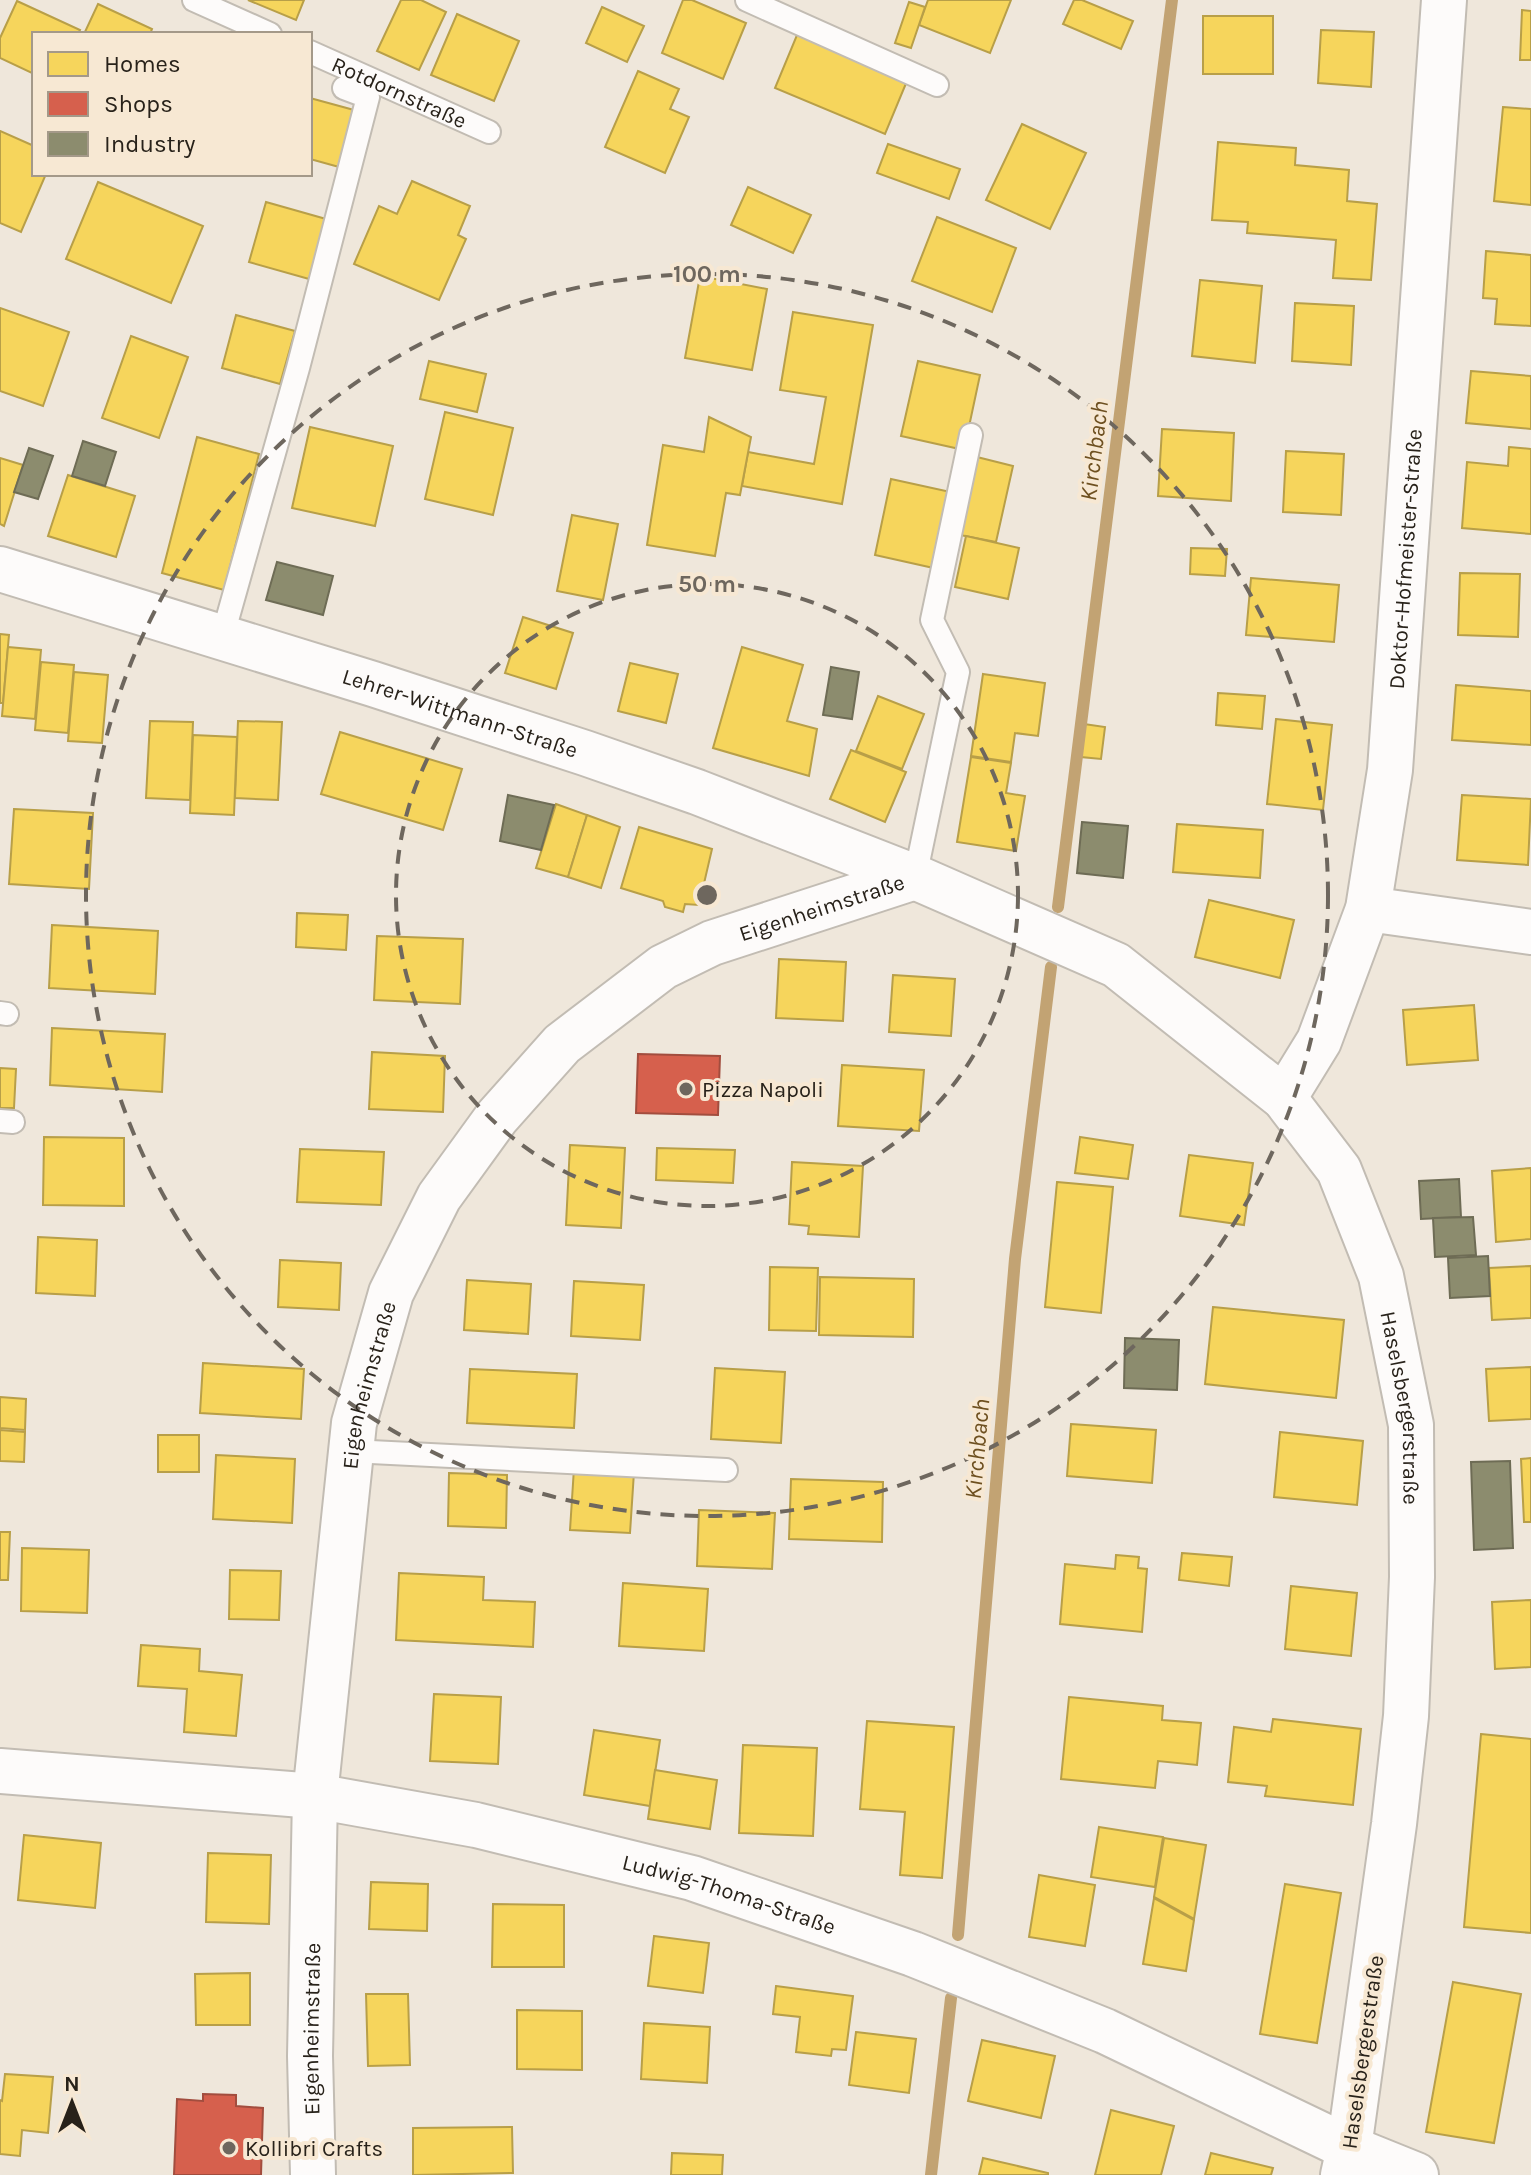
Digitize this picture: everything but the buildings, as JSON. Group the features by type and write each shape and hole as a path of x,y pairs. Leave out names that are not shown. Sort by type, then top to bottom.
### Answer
{"street":[{"name":"Doktor-Hofmeister-Straße","path":"1284,1098 1319,1041 1368,909 1390,770 1444,0"},
{"name":"Lehrer-Wittmann-Straße","path":"0,569 599,758 697,792 915,877"},
{"name":"Haselsbergerstraße","path":"915,877 1116,965 1284,1098 1339,1170 1381,1276 1411,1425 1412,1577 1406,1716 1394,1824 1346,2162"},
{"name":"Eigenheimstraße","path":"313,2175 310,2056 315,1796 354,1423 391,1293 439,1197 497,1117 562,1044 663,967 712,943 915,877"},
{"path":"1368,909 1531,932"},
{"name":"Ludwig-Thoma-Straße","path":"0,1771 315,1796 476,1825 707,1883 913,1954 1105,2031 1346,2162 1416,2175"}],"lane":[{"path":"194,0 266,32"},
{"path":"747,0 937,85"},
{"name":"Rotdornstraße","path":"312,53 489,132"},
{"path":"222,638 298,368 368,97 344,88"},
{"path":"915,877 958,672 932,620 971,435"},
{"path":"351,1451 726,1470"}],"waterway":[{"name":"Kirchbach","path":"1058,907 1172,0"},
{"name":"Kirchbach","path":"958,1935 1015,1259 1051,967"},
{"name":"Kirchbach","path":"931,2175 951,1998"}],"place":[{"name":"Pizza Napoli","path":"686,1089"},
{"name":"Kollibri Crafts","path":"229,2148"}]}
